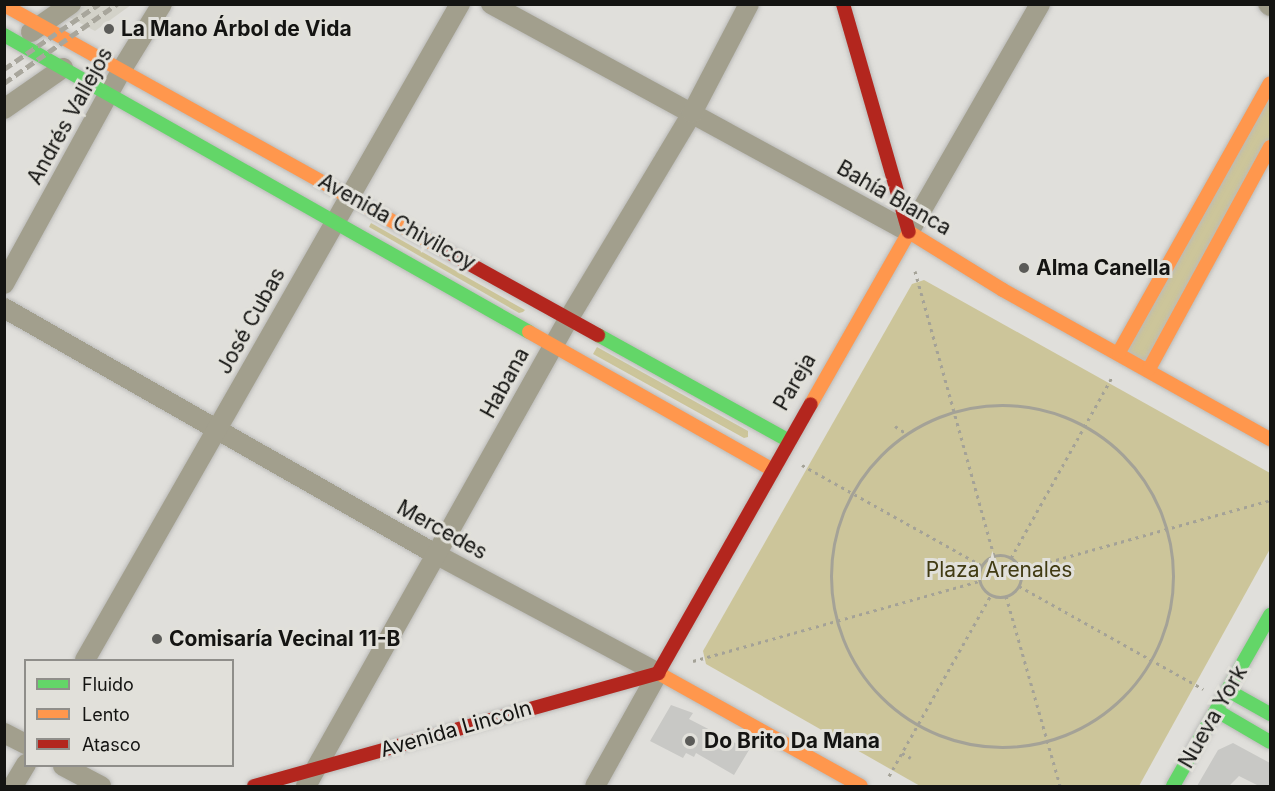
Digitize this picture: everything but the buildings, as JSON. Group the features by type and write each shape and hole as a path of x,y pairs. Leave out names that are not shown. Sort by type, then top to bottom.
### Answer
{"street":[{"path":"9,43 42,25 71,4"},
{"name":"Andrés Vallejos","path":"4,284 122,69 162,4"},
{"name":"José Cubas","path":"86,659 460,4"},
{"name":"Bahía Blanca","path":"491,4 909,232 1270,439"},
{"name":"Habana","path":"306,786 569,318 692,113 749,4"},
{"path":"843,4 909,232"},
{"name":"Pareja","path":"596,786 789,441 1040,4"},
{"name":"Avenida Chivilcoy","path":"4,5 789,441"},
{"name":"Avenida Chivilcoy","path":"9,43 63,68 552,348 773,470"},
{"path":"4,109 63,68"},
{"path":"1119,352 1270,83"},
{"path":"1149,369 1270,147"},
{"name":"Mercedes","path":"4,308 217,432 437,555 658,673 861,786"},
{"name":"Nueva York","path":"1173,786 1270,615"},
{"name":"Avenida Lincoln","path":"254,786 658,673"},
{"path":"1228,691 1270,714"},
{"path":"1217,711 1270,742"},
{"path":"4,733 24,743"},
{"path":"13,786 24,767"},
{"path":"67,767 101,786"}],"path":[{"path":"915,271 994,555"},
{"path":"1011,558 1113,377"},
{"path":"976,406 1021,406 1085,426 1121,453 1136,469 1149,488 1167,529 1172,596 1151,659 1131,687 1107,710 1078,728 1047,741 981,746 918,725 866,681 843,642 836,621 831,555 852,493 879,457 907,434 954,411 976,406"},
{"path":"895,426 907,434"},
{"path":"800,464 981,565"},
{"path":"1020,570 1270,500"},
{"path":"994,555 1011,558 1020,570 1018,586 1006,596 991,595 979,581 981,565 994,555"},
{"path":"693,661 979,581"},
{"path":"1018,586 1203,688"},
{"path":"889,776 991,595"},
{"path":"1006,596 1060,786"},
{"path":"902,753 911,758"},
{"path":"1051,781 1058,779"}],"shaded area":[{"path":"85,5 131,5 95,31 67,16"}],"green space":[{"path":"1270,83 1270,147 1149,369 1119,352"},
{"path":"371,223 525,310 519,313 369,227"},
{"name":"Plaza Arenales","path":"924,280 1270,473 1270,549 1139,786 920,786 706,664 703,651 912,284"},
{"path":"597,347 748,431 748,437 744,438 593,354"}],"railway":[{"path":"4,69 99,4"},
{"path":"4,83 117,4"}],"traffic: fast":[{"path":"4,35 529,332"},
{"path":"598,335 789,441"},
{"path":"1173,786 1270,615"},
{"path":"1229,691 1270,714"},
{"path":"1217,711 1270,742"}],"traffic: slow":[{"path":"4,5 439,247"},
{"path":"1119,352 1270,83"},
{"path":"1149,369 1270,147"},
{"path":"909,232 1003,290 1270,439"},
{"path":"811,404 909,232"},
{"path":"529,332 773,470"},
{"path":"658,673 861,786"}],"traffic: jam":[{"path":"843,4 909,232"},
{"path":"439,247 598,335"},
{"path":"658,673 811,404"},
{"path":"254,786 658,673"}],"place":[{"name":"La Mano Árbol de Vida","path":"109,29"},
{"name":"Alma Canella","path":"1024,268"},
{"name":"Comisaría Vecinal 11-B","path":"157,639"},
{"name":"Do Brito Da Mana","path":"690,741"}]}
